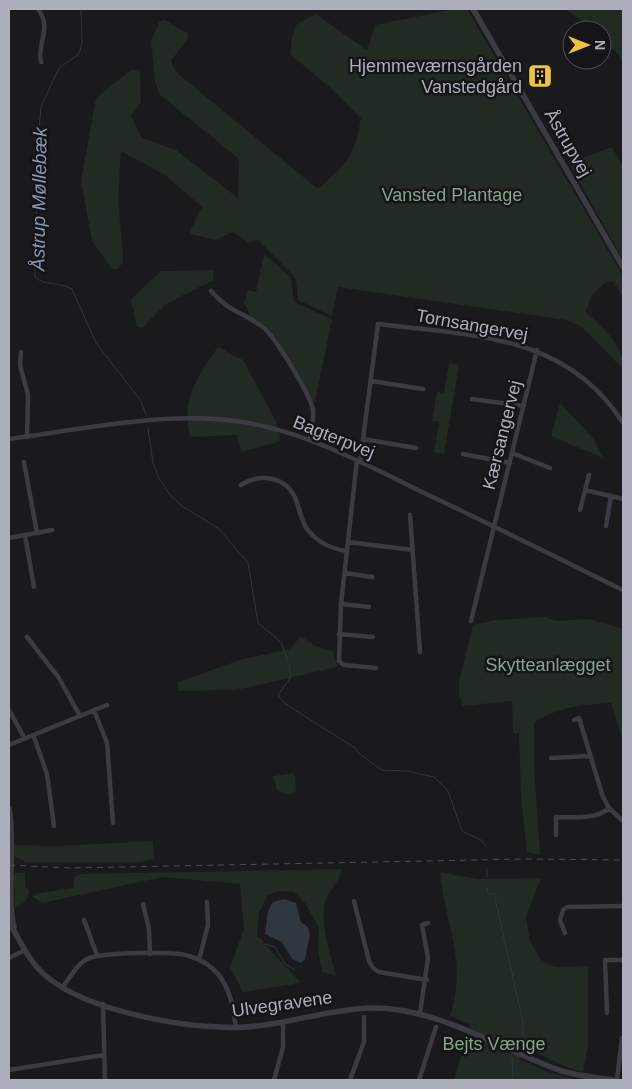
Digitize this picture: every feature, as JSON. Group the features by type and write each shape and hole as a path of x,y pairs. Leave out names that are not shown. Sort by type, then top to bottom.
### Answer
{"street":[{"path":"38,9 45,26 39,54 41,62"},
{"name":"Åstrupvej","path":"472,9 623,267"},
{"path":"211,291 223,305 263,328 273,337 311,403 313,419 310,440"},
{"name":"Tornsangervej","path":"371,381 378,324 489,339 537,350 558,360 589,382 604,396 623,423"},
{"name":"Kærsangervej","path":"471,621 537,350"},
{"path":"21,352 20,365 28,395 27,437"},
{"path":"376,668 341,664 339,634 348,542 371,381 423,389"},
{"path":"472,399 524,406"},
{"name":"Bagterpvej","path":"9,439 142,422 193,418 256,424 310,440 359,461 623,590"},
{"path":"363,439 416,448"},
{"path":"512,453 550,468"},
{"path":"463,454 510,463"},
{"path":"24,462 37,533"},
{"path":"580,510 589,475"},
{"path":"241,485 261,478 282,483 293,493 303,522 314,537 329,547 347,551"},
{"path":"585,490 623,499"},
{"path":"606,526 611,496"},
{"path":"410,515 420,652"},
{"path":"9,538 52,530"},
{"path":"25,535 34,587"},
{"path":"348,542 413,550"},
{"path":"345,573 372,577"},
{"path":"341,604 369,606"},
{"path":"339,634 373,637"},
{"path":"27,637 59,678 80,716"},
{"path":"9,745 34,737 107,705"},
{"path":"9,710 24,739"},
{"path":"94,710 107,744 113,823"},
{"path":"574,720 579,718 598,786 609,808 623,821"},
{"path":"34,737 47,774 54,826"},
{"path":"551,758 589,756"},
{"name":"Ulvegravene","path":"9,808 11,853 9,900 15,932"},
{"path":"556,835 556,817 592,816 605,812 609,808"},
{"path":"354,901 369,961 373,968 379,972 427,980"},
{"path":"199,960 208,931 207,902"},
{"path":"143,904 149,928 150,954"},
{"path":"565,933 560,920 567,907 623,906"},
{"path":"84,920 97,955"},
{"name":"Ulvegravene","path":"9,922 24,951 46,976 62,988 102,1004 178,1024 236,1028 283,1022 341,1010 367,1008 397,1009 420,1013 448,1022 561,1070 580,1076 614,1080"},
{"path":"420,1013 427,980 428,958 422,925 428,924"},
{"path":"9,958 24,951"},
{"path":"62,988 82,963 97,955 179,954 199,960 209,966 224,982 231,998 236,1028"},
{"path":"607,1013 605,960 623,960"},
{"path":"102,1004 105,1080"},
{"path":"350,1080 364,1042 364,1017"},
{"path":"274,1080 283,1047 283,1022"},
{"path":"419,1080 436,1026"},
{"path":"618,1080 622,1038"},
{"path":"9,1070 104,1055"}],"green space":[{"name":"Vansted Plantage","path":"455,9 467,9 623,276 623,298 614,282 606,282 591,296 586,312 616,344 620,352 623,369 582,327 566,320 338,287 332,316 298,300 296,280 292,274 258,240 249,243 233,232 215,240 191,234 190,231 202,207 165,175 121,151 118,200 123,262 118,269 112,269 92,241 81,181 96,98 132,69 140,72 141,102 131,116 142,138 176,150 238,198 239,159 159,94 155,81 151,41 159,22 165,20 187,33 188,38 171,61 176,72 318,189 348,158 356,142 361,118 332,89 290,54 292,37 297,24 316,14 367,50 375,25"},
{"path":"565,9 623,9 623,67 617,52 612,49 612,20 591,20 590,15 590,20 581,20"},
{"path":"612,147 623,167 623,260 569,163"},
{"path":"264,254 291,277 294,302 332,319 315,401 312,402 276,337 267,328 251,318 244,302 248,290 256,292"},
{"path":"214,270 213,280 166,304 142,328 137,327 131,299 161,271"},
{"path":"218,347 243,360 276,421 281,441 241,452 237,435 190,437 188,423 189,400 204,368"},
{"path":"449,363 459,365 444,454 434,452 439,422 432,421 437,392 444,393"},
{"path":"560,403 593,438 603,458 551,436"},
{"name":"Skytteanlægget","path":"545,617 556,621 590,619 623,629 623,741 611,703 562,709 534,722 534,766 540,855 527,852 521,798 519,733 513,733 512,701 462,706 461,697 459,697 459,681 473,625 495,620"},
{"path":"301,636 315,646 333,652 337,667 236,690 178,691 178,682 243,659 290,649"},
{"path":"295,773 296,792 286,794 277,790 273,776"},
{"path":"153,841 154,859 140,862 25,862 14,856 15,845 56,846"},
{"path":"342,869 327,898 324,911 327,940 336,976 322,972 318,950 319,928 305,903 294,892 278,891 268,895 259,913 257,936 301,983 243,992 230,968 244,929 240,884 163,877 42,903 32,897 33,894 74,888 74,877 80,874"},
{"name":"Bejts Vænge","path":"440,872 477,879 541,878 526,917 530,941 541,960 555,967 588,966 588,1046 583,1072 566,1067 523,1046 519,1059 545,1071 578,1080 454,1080 471,1025 450,1016 455,996 456,960"},
{"path":"9,873 25,873 25,887 30,891 25,902 15,908 14,880 9,880"}],"shaded area":[{"path":"284,899 296,903 301,922 308,927 310,935 305,959 301,963 292,959 282,942 265,934 268,911 273,902"}],"waterway":[{"name":"Åstrup Møllebæk","path":"81,9 82,43 79,54 59,68 41,107 38,141 35,277 43,282 63,285 72,289 96,343 141,401 146,415"},
{"name":"Åstrup Møllebæk","path":"148,428 153,463 159,478 170,495 182,506 218,528 248,563 258,623 281,642 288,661"},
{"name":"Åstrup Møllebæk","path":"289,665 291,677 278,695 284,703 355,748 361,755 382,770 407,771 434,777 448,791 462,831 481,840 487,847"},
{"name":"Åstrup Møllebæk","path":"487,869 487,877"},
{"path":"487,888 488,894 494,894 523,1022 523,1034 518,1044"},
{"path":"260,939 263,942"},
{"path":"265,944 275,947 285,964 295,970"},
{"path":"512,1058 513,1080"}],"railway":[{"path":"9,865 70,868 526,859 623,860"}],"place":[{"name":"Hjemmeværnsgården Vanstedgård","path":"540,76"}]}
